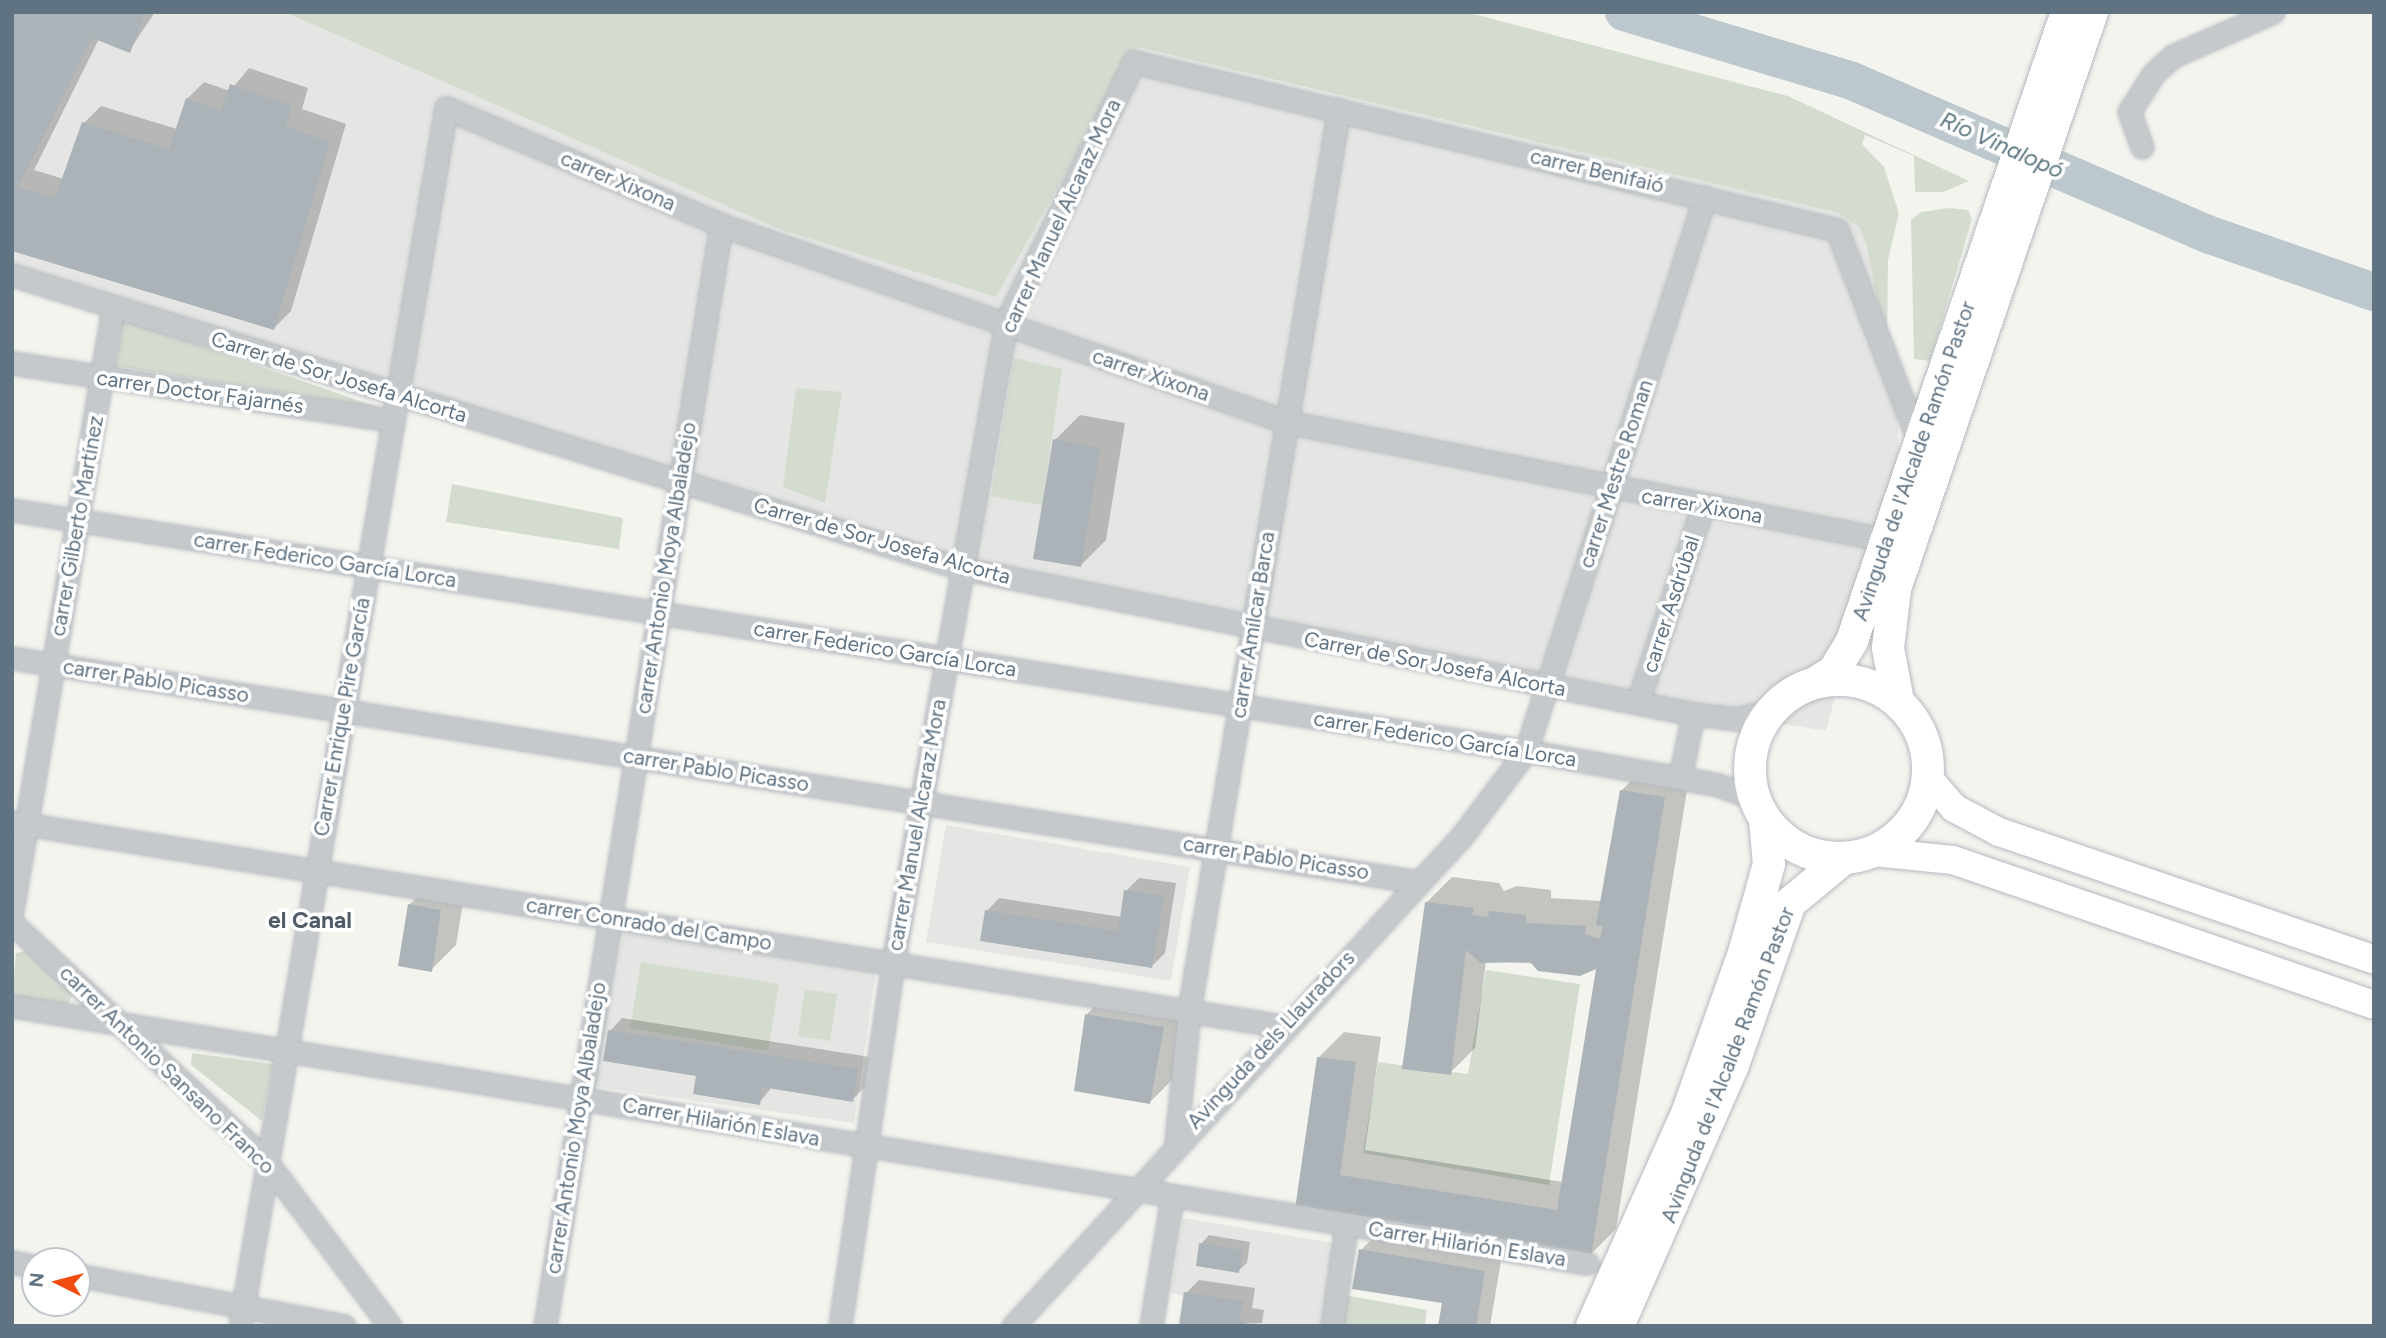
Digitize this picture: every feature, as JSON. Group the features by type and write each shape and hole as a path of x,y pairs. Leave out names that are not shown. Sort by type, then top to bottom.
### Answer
{"main road":[{"path":"2058,75 2067,12"},
{"path":"2005,231 2058,75 2092,12"},
{"name":"Avinguda de l'Alcalde Ramón Pastor","path":"1817,682 1848,652 1919,443 2005,231"},
{"name":"Avinguda de l'Alcalde Ramón Pastor","path":"1898,701 1888,648 1895,589 2005,231"},
{"path":"1874,852 1912,823 1928,778 1922,736 1898,701 1860,682 1817,682 1771,711 1752,751 1761,810 1797,849 1843,859 1874,852 1953,860 2374,1005"},
{"path":"1928,778 1954,808 1999,832 2374,960"},
{"name":"Avinguda de l'Alcalde Ramón Pastor","path":"1592,1326 1688,1111 1744,953 1769,864 1761,810"},
{"name":"Avinguda de l'Alcalde Ramón Pastor","path":"1618,1326 1733,1065 1790,903 1843,859"}],"street":[{"path":"2142,147 2129,112 2154,73 2173,56 2273,12"},
{"name":"carrer Benifaió","path":"1133,62 1339,109 1837,230 1919,443"},
{"name":"carrer Manuel Alcaraz Mora","path":"840,1326 869,1148 893,963 1006,323 1133,62"},
{"name":"carrer Xixona","path":"446,108 721,225 1287,422 1611,489 1886,540"},
{"name":"Carrer Enrique Pire García","path":"241,1316 344,711 389,420 446,108"},
{"name":"carrer Amílcar Barca","path":"1176,1142 1189,1011 1339,109"},
{"name":"carrer Mestre Roman","path":"1526,751 1705,197"},
{"name":"carrer Antonio Moya Albaladejo","path":"545,1326 608,918 721,225"},
{"name":"Carrer de Sor Josefa Alcorta","path":"12,275 961,568 1251,629 1693,714 1736,719 1771,711"},
{"name":"carrer Gilberto Martínez","path":"12,911 19,823 53,665 113,308"},
{"name":"carrer Doctor Fajarnés","path":"12,363 389,420"},
{"name":"carrer Asdrúbal","path":"1638,702 1703,506"},
{"name":"carrer Federico García Lorca","path":"12,510 1526,751 1680,778 1761,810"},
{"name":"carrer Pablo Picasso","path":"12,658 1419,882"},
{"path":"1680,778 1693,714"},
{"name":"Avinguda dels Llauradors","path":"1013,1326 1136,1192 1176,1142 1287,1027 1419,882 1499,792 1526,751"},
{"name":"carrer Conrado del Campo","path":"19,823 1287,1027"},
{"name":"carrer Antonio Sansano Franco","path":"12,922 266,1161 390,1326"},
{"name":"Carrer Hilarión Eslava","path":"12,1006 580,1096 869,1148 1172,1198 1587,1263"},
{"path":"1151,1326 1172,1198"},
{"name":"Carrer Hilarión Eslava","path":"1332,1326 1346,1226"},
{"path":"91,1278 241,1316 344,1326"}],"shaded area":[{"path":"12,12 284,12 779,229 1123,44 1838,213 1859,227 1866,244 1896,388 1899,450 1826,731 1553,685 990,574 12,264"},
{"path":"284,12 1466,12 1788,96 1969,181 1943,192 1915,192 1914,156 1865,135 1862,144 1884,167 1899,213 1888,260 1887,348 1866,244 1859,227 1838,213 1137,47 996,297 779,229"},
{"path":"1949,208 1968,210 1972,219 1930,361 1914,359 1911,220 1921,212"},
{"path":"123,319 380,408 116,366"},
{"path":"1014,358 1062,369 1042,505 991,496"},
{"path":"796,388 842,392 825,503 783,487"},
{"path":"452,484 623,518 619,549 446,522"},
{"path":"946,825 1190,867 1171,981 926,942"},
{"path":"618,933 876,972 854,1123 590,1086"},
{"path":"26,951 73,994 67,1006 12,997 16,953"},
{"path":"641,962 779,984 768,1051 630,1028"},
{"path":"1486,970 1580,984 1549,1185 1363,1153 1378,1062 1468,1074"},
{"path":"805,989 837,994 830,1041 798,1036"},
{"path":"192,1053 273,1064 262,1121 191,1065"},
{"path":"1183,1218 1334,1243 1322,1326 1177,1326 1183,1296 1171,1293"},
{"path":"1345,1295 1427,1310 1425,1326 1340,1326"}],"building":[{"path":"12,12 146,12 130,53 92,38 18,187 55,198 82,122 169,149 186,98 221,111 230,84 292,106 286,126 330,142 274,330 12,251"},
{"path":"1053,439 1100,448 1081,567 1033,559"},
{"path":"1620,790 1665,797 1591,1256 1295,1209 1317,1057 1356,1062 1340,1175 1557,1210 1596,969 1580,976 1538,971 1530,962 1481,963 1466,950 1451,1075 1402,1069 1425,902 1474,908 1472,915 1488,917 1489,911 1526,915 1526,923 1586,926 1585,934 1600,939 1603,926 1596,925"},
{"path":"1124,890 1164,896 1152,968 980,941 985,910 1118,931"},
{"path":"408,904 441,910 432,972 398,966"},
{"path":"1085,1014 1164,1027 1150,1104 1074,1091"},
{"path":"608,1030 858,1069 853,1102 762,1087 760,1105 693,1094 696,1076 603,1061"},
{"path":"1199,1243 1243,1250 1239,1273 1196,1266"},
{"path":"1359,1249 1485,1271 1476,1326 1438,1326 1442,1303 1352,1289"},
{"path":"1184,1292 1243,1301 1240,1320 1251,1326 1179,1326"}],"waterway":[{"name":"Río Vinalopó","path":"1624,12 1852,81 2210,235 2374,292"}],"district":[{"name":"el Canal","path":"310,920"}]}
